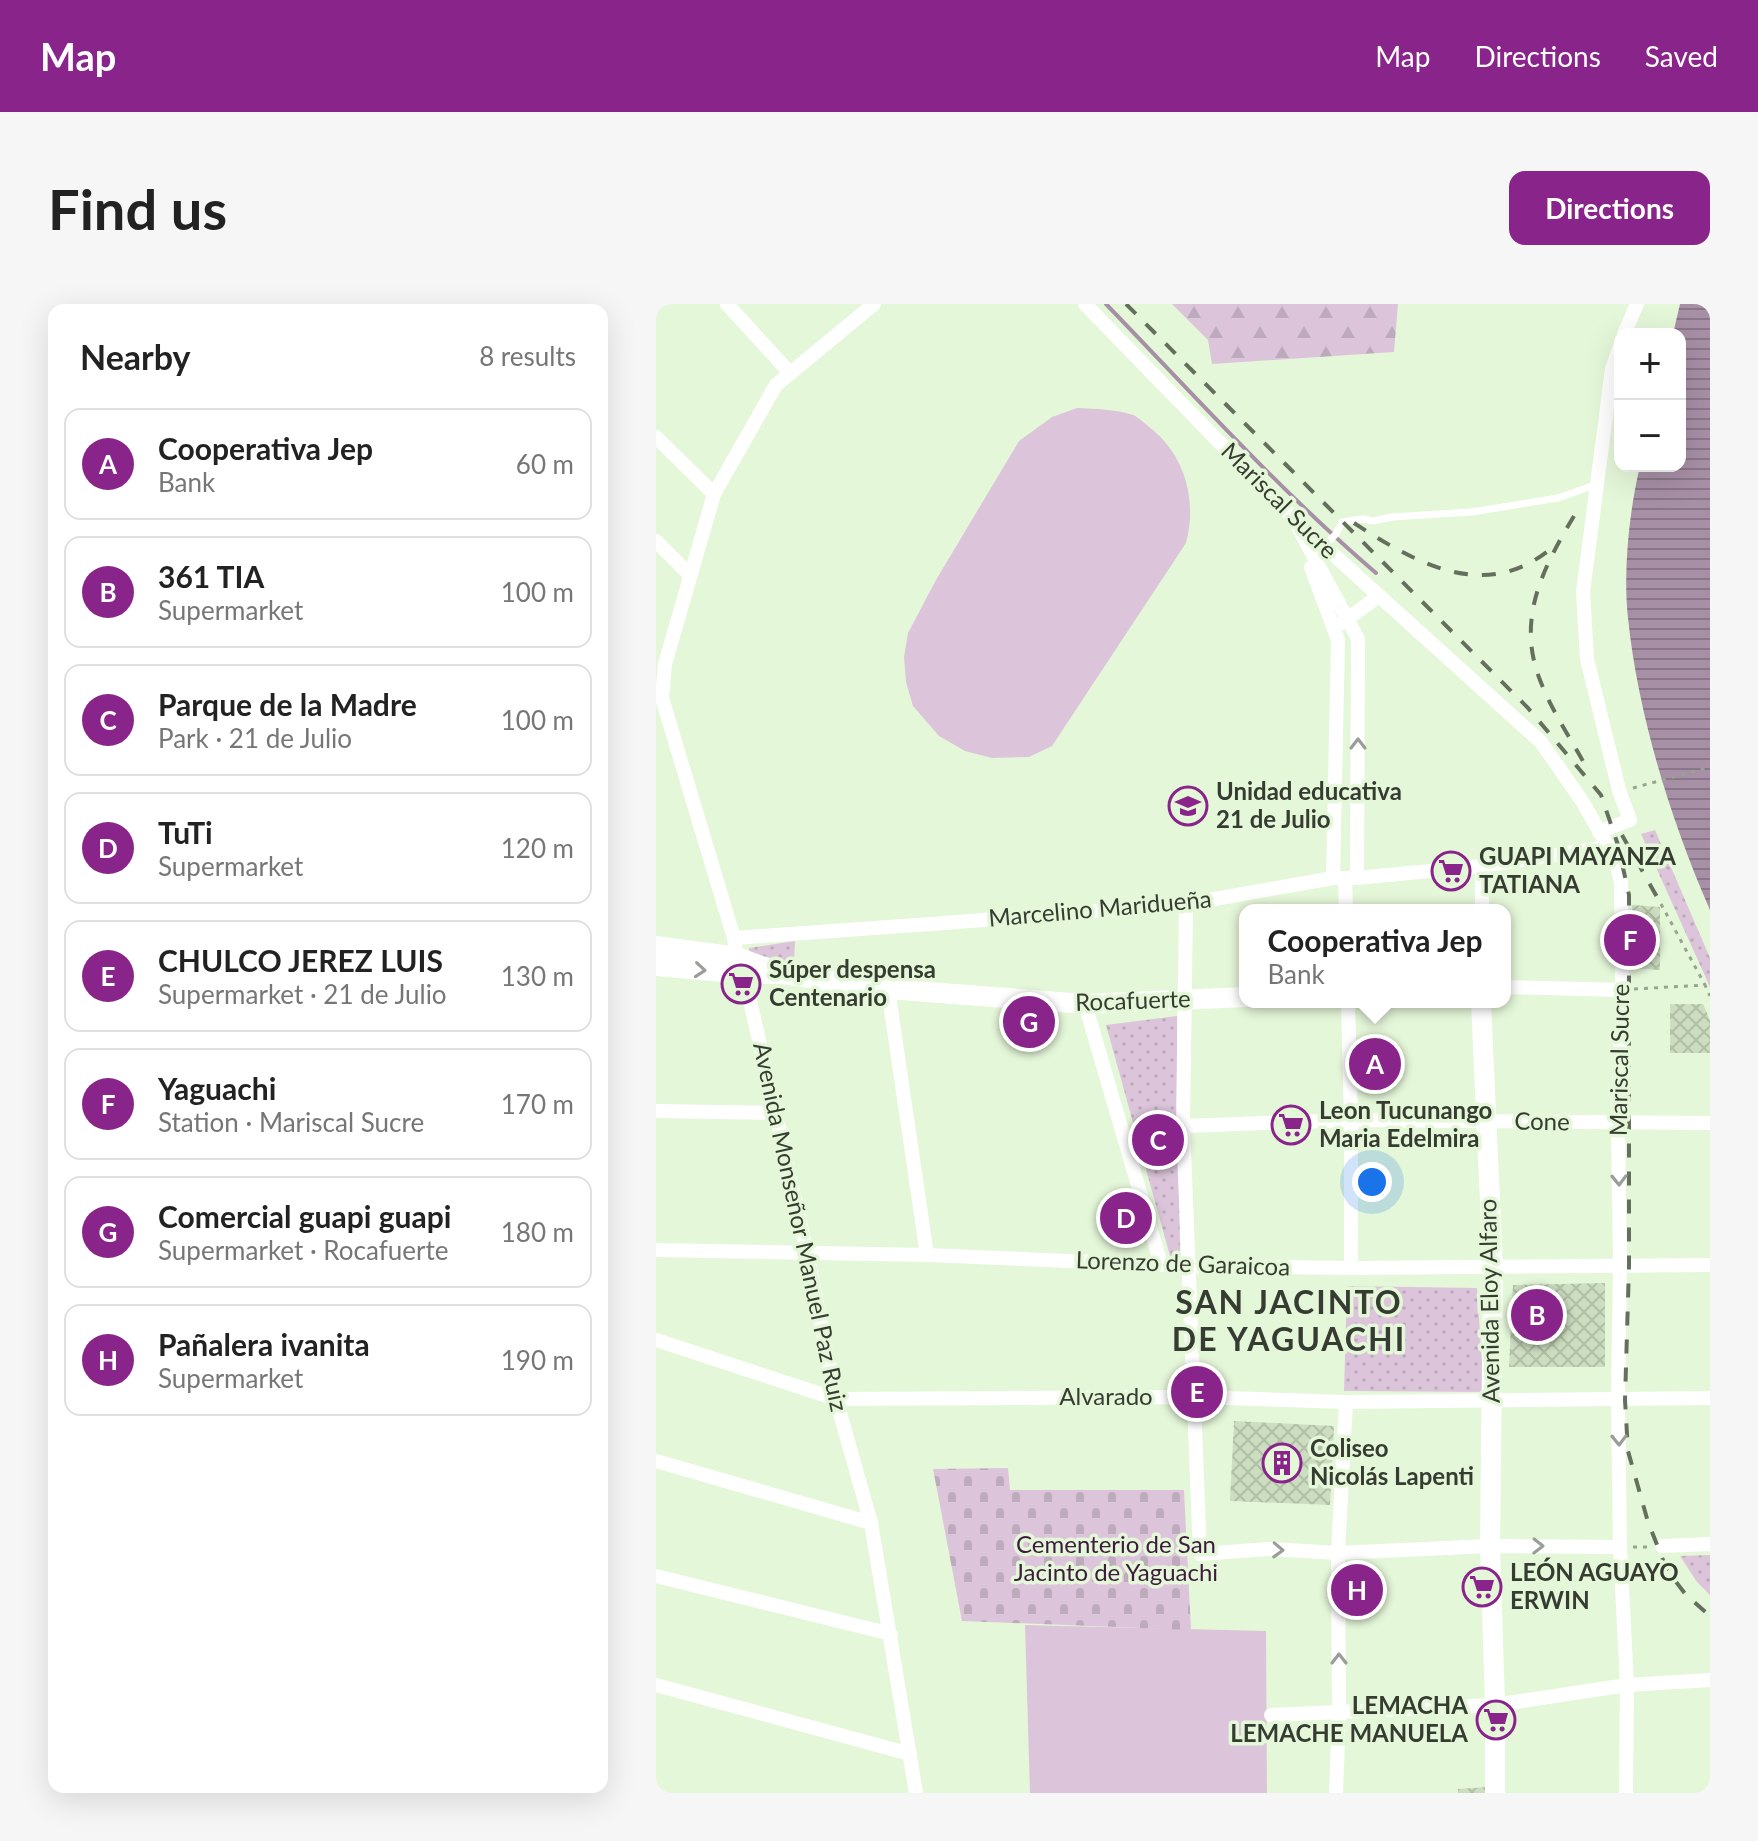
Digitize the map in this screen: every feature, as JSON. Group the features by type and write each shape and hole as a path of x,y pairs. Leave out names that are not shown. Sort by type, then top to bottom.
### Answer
{"street":[{"path":"727,304 790,373"},
{"name":"Avenida Monseñor Manuel Paz Ruiz","path":"874,304 776,385 714,494 660,660 662,698 739,956 807,1253 836,1399 871,1523 916,1793"},
{"name":"Mariscal Sucre","path":"1085,304 1293,518 1541,742 1582,801 1616,860 1621,883 1618,1399 1620,1547 1627,1685 1626,1793"},
{"path":"1627,328 1637,304"},
{"path":"1599,832 1630,820 1619,790 1587,659 1583,592 1614,363"},
{"path":"656,437 714,494"},
{"path":"1293,518 1358,639 1345,878"},
{"path":"1293,518 1338,640 1346,904"},
{"path":"656,541 690,575"},
{"path":"1334,629 1379,596"},
{"name":"Marcelino Maridueña","path":"739,956 1186,904 1345,878 1482,866 1608,847"},
{"path":"1482,866 1482,904"},
{"path":"1186,904 1183,1126 1200,1554 1269,1549 1338,1553 1490,1546 1620,1547"},
{"path":"656,946 739,956"},
{"path":"656,966 739,956"},
{"name":"Rocafuerte","path":"739,956 783,974 888,989 1085,1004 1239,997"},
{"path":"1511,987 1622,990"},
{"path":"888,989 927,1255"},
{"path":"1085,1004 1161,1264"},
{"path":"1348,1008 1351,1268"},
{"name":"Avenida Eloy Alfaro","path":"1481,1008 1493,1268 1490,1546 1495,1793"},
{"path":"656,1111 775,1113"},
{"name":"Cone","path":"1183,1126 1351,1120 1710,1123"},
{"name":"Lorenzo de Garaicoa","path":"656,1250 927,1255 1188,1266 1493,1268 1710,1265"},
{"name":"Alvarado","path":"656,1340 836,1399 1194,1397 1346,1402 1710,1398"},
{"path":"1336,1793 1338,1553 1346,1402"},
{"path":"656,1461 871,1523"},
{"path":"1662,1546 1710,1544"},
{"path":"656,1576 891,1634"},
{"path":"1271,1715 1495,1705 1627,1685 1710,1680"},
{"path":"656,1685 910,1754"}],"lane":[{"path":"1323,546 1336,534 1342,522 1472,512 1558,498 1597,485"}],"path":[{"path":"1638,788 1710,767"},
{"path":"1661,904 1710,996"},
{"path":"1622,990 1705,985"},
{"path":"1620,1547 1662,1546"}],"green space":[{"path":"1172,304 1398,304 1394,352 1212,364 1208,340"},
{"path":"1077,408 1133,415 1164,441 1181,467 1186,482 1190,512 1186,543 1052,746 1029,757 992,758 965,751 939,736 913,706 906,682 904,657 908,633 1019,441 1052,417"},
{"path":"1655,830 1710,958 1710,987 1641,834"},
{"path":"795,941 794,962 749,954 749,948"},
{"path":"1177,1016 1180,1254 1170,1256 1106,1025"},
{"path":"1347,1286 1477,1288 1484,1392 1344,1391"},
{"name":"Cementerio de San Jacinto de Yaguachi","path":"1008,1468 1010,1490 1184,1490 1191,1630 962,1621 933,1469"},
{"path":"1710,1555 1710,1595 1680,1556"},
{"path":"1025,1625 1266,1631 1267,1793 1030,1793"}],"shaded area":[{"path":"1680,304 1710,304 1710,910 1658,767 1640,692 1628,618 1628,542 1639,472 1686,472 1686,328 1674,328"}],"building":[{"path":"1632,905 1660,907 1660,970 1632,968"},
{"path":"1670,1004 1703,1004 1710,1020 1710,1053 1670,1053"},
{"path":"1605,1283 1605,1367 1509,1367 1513,1285"},
{"name":"Coliseo Nicolás Lapenti","path":"1234,1421 1334,1426 1330,1505 1230,1501"},
{"path":"1487,1787 1487,1793 1458,1793 1458,1789"}],"waterway":[{"path":"1106,304 1271,475 1376,573"}],"railway":[{"path":"1126,304 1528,708 1601,795 1618,845 1629,895 1629,1266 1625,1400 1628,1451 1648,1522 1667,1570 1686,1595 1710,1616"},
{"path":"1574,516 1543,575 1532,615 1531,636 1533,658 1544,691 1584,763"},
{"path":"1354,523 1427,564 1452,572 1478,575 1503,573 1529,563 1554,546"},
{"path":"1622,835 1661,904"}],"place":[{"name":"Unidad educativa 21 de Julio","path":"1188,806"},
{"name":"GUAPI MAYANZA TATIANA","path":"1451,871"},
{"name":"Yaguachi","path":"1630,940"},
{"name":"Súper despensa Centenario","path":"741,984"},
{"name":"Comercial guapi guapi","path":"1029,1022"},
{"name":"Cooperativa Jep","path":"1375,1064"},
{"name":"Leon Tucunango Maria Edelmira","path":"1291,1125"},
{"name":"Parque de la Madre","path":"1158,1140"},
{"name":"TuTi","path":"1126,1218"},
{"name":"361 TIA","path":"1537,1315"},
{"name":"CHULCO JEREZ LUIS","path":"1197,1392"},
{"name":"Coliseo Nicolás Lapenti","path":"1282,1463"},
{"name":"LEÓN AGUAYO ERWIN","path":"1482,1587"},
{"name":"Pañalera ivanita","path":"1357,1590"},
{"name":"LEMACHA LEMACHE MANUELA","path":"1496,1720"}],"district":[{"name":"SAN JACINTO DE YAGUACHI","path":"1289,1322"}]}
